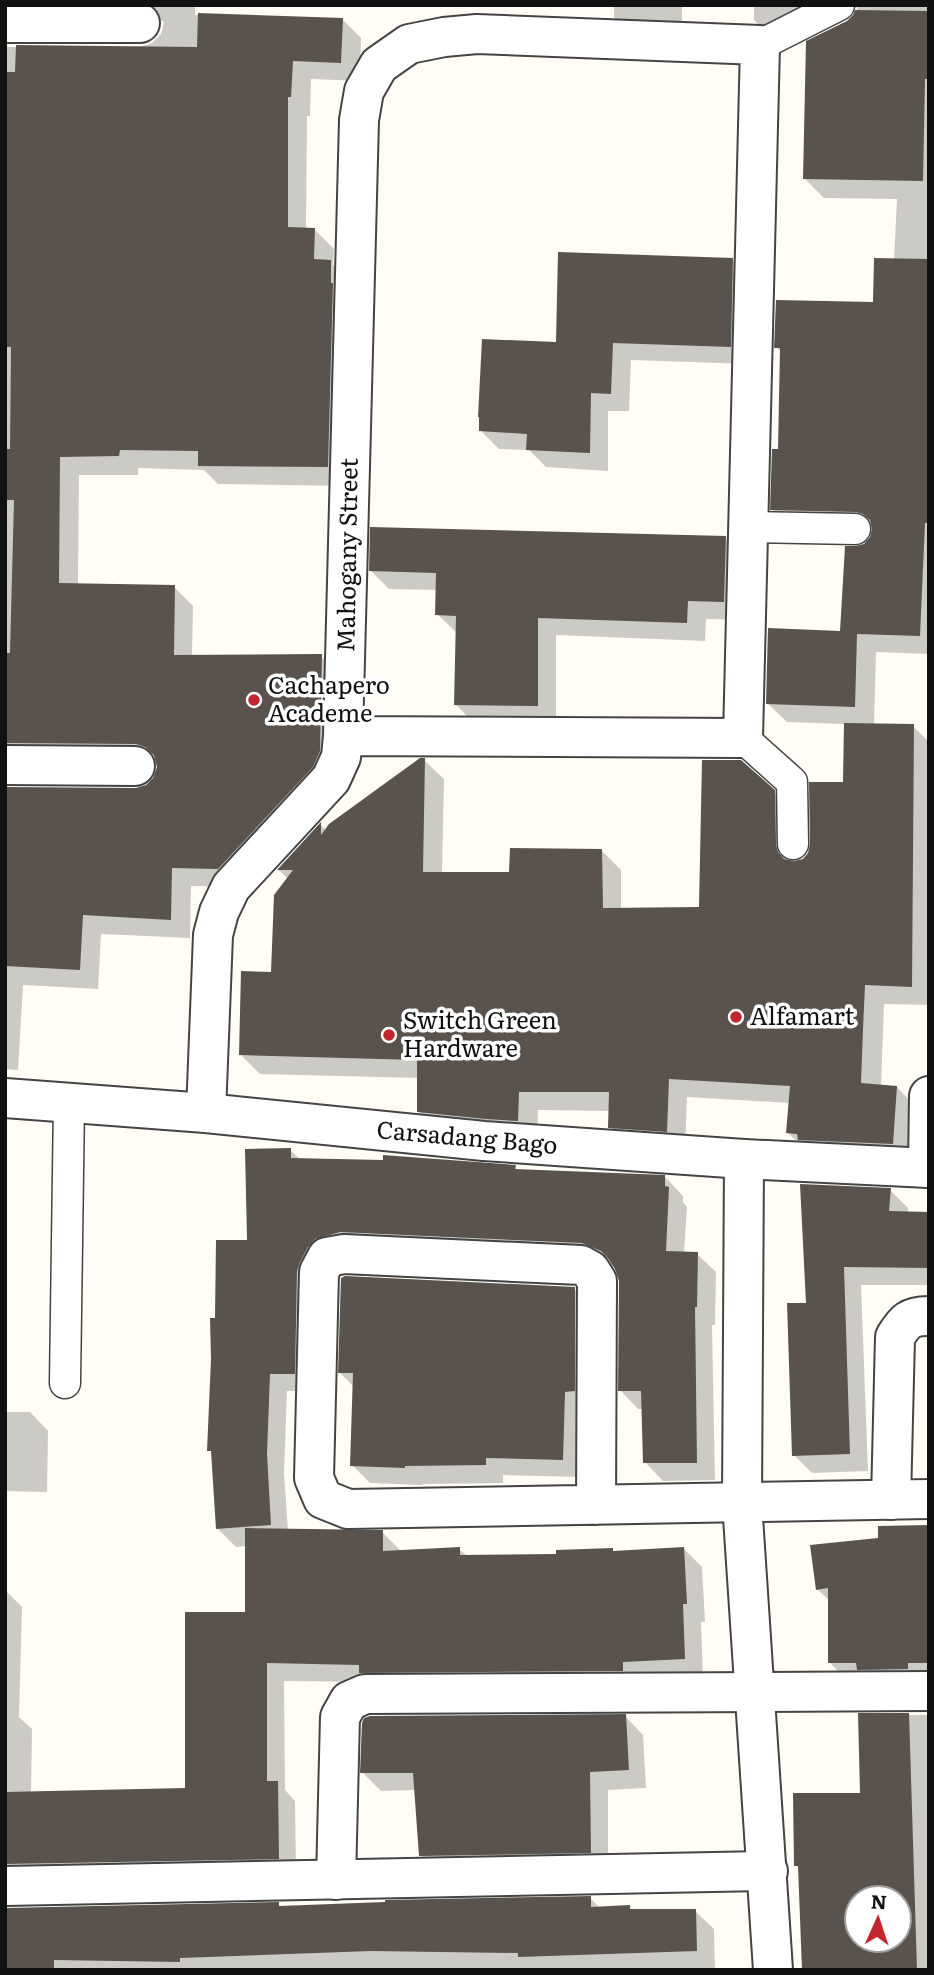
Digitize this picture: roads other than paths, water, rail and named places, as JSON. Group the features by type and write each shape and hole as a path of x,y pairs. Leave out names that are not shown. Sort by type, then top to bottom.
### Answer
{"street":[{"name":"Mahogany Street","path":"206,1113 213,935 219,912 231,887 331,779 341,757 359,120 364,91 379,65 409,44 477,34 513,20 760,45"},
{"path":"5,23 140,23"},
{"path":"343,736 743,738 760,45"},
{"path":"5,765 135,766"},
{"path":"928,1168 929,1096"},
{"name":"Carsadang Bago","path":"5,1098 206,1113 484,1141 744,1159 928,1168"},
{"path":"744,1159 742,1502 773,1970"},
{"path":"596,1505 597,1281 590,1270 581,1265 344,1254 327,1257 319,1272 313,1478 323,1499 348,1509 596,1505 742,1502 891,1500 929,1499"},
{"path":"891,1500 895,1337 904,1322 919,1316 929,1316"},
{"path":"335,1880 340,1717 349,1701 365,1694 929,1691"},
{"path":"5,1886 768,1871"}],"lane":[{"path":"760,45 839,5"},
{"path":"749,527 855,529"},
{"path":"743,738 792,782 793,844"},
{"path":"65,1383 69,1102"}],"place":[{"name":"Cachapero Academe","path":"254,700"},
{"name":"Alfamart","path":"736,1017"},
{"name":"Switch Green Hardware","path":"389,1035"}]}
